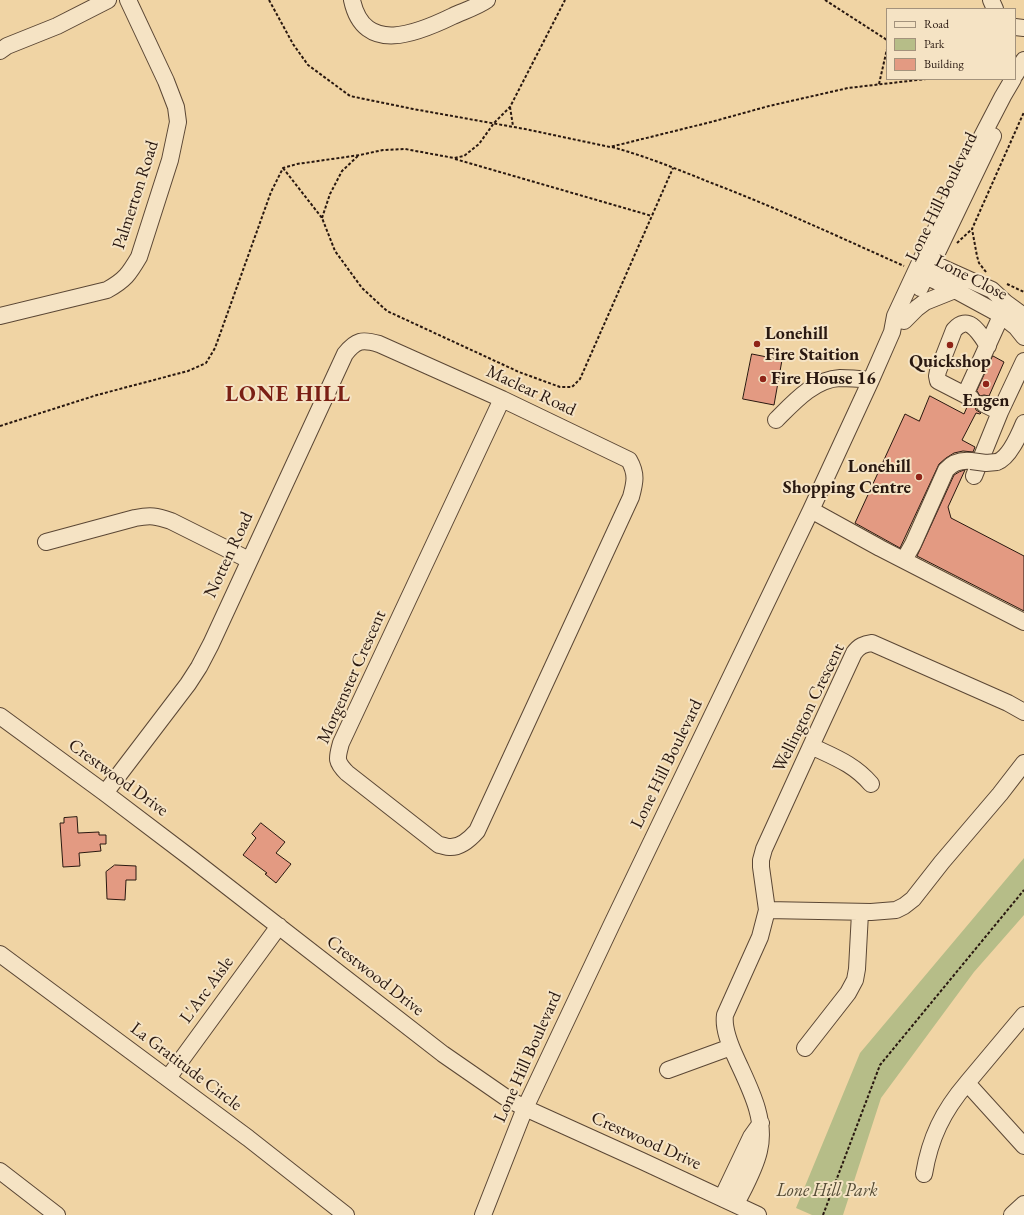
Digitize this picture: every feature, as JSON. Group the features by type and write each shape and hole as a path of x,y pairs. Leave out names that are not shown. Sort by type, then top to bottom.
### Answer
{"street":[{"path":"0,52 7,46 57,26 108,0"},
{"name":"Palmerton Road","path":"0,316 107,290 121,282 131,271 139,257 170,160 178,122 176,107 166,81 128,0"},
{"path":"352,0 358,19 364,25 373,31 390,36 413,33 427,29 487,0"},
{"path":"1016,73 1024,60"},
{"name":"Lone Hill Boulevard","path":"483,1215 524,1108 811,510 892,332 895,316 924,267 949,229 1011,98 1024,76"},
{"name":"Lone Hill Boulevard","path":"892,332 904,321 924,267 972,154 1011,80"},
{"path":"949,229 949,253 951,265 955,274"},
{"name":"Lone Close","path":"924,267 955,274 992,290 1024,338"},
{"name":"Lone Close","path":"924,267 955,290 1024,316"},
{"path":"904,321 925,302 955,290"},
{"path":"974,399 988,346 1004,309"},
{"path":"988,346 973,326 966,324 957,327 954,330 938,371 937,378 942,384 974,399 1003,406"},
{"name":"Notten Road","path":"105,793 188,684 211,644 344,354 359,341 370,341 379,344"},
{"path":"1003,406 1024,388 1021,374 1024,342"},
{"name":"Maclear Road","path":"379,344 502,399 629,460 634,468 635,475 631,497"},
{"path":"973,469 1023,361"},
{"path":"776,420 804,394 817,385 838,378 871,380"},
{"name":"Morgenster Crescent","path":"502,399 341,743 337,756 339,765 347,773 439,844 450,847 461,844 471,838 477,831 631,497"},
{"path":"973,469 986,463 1000,461 1014,443 1024,423"},
{"path":"904,560 913,544 946,470 956,462 963,460 973,469"},
{"path":"811,510 1024,622"},
{"path":"46,542 135,518 149,516 159,517 171,521 249,560"},
{"name":"Wellington Crescent","path":"736,1204 759,1152 761,1123 751,1093 731,1047 725,1025 725,1015 760,937 767,910 761,866 762,855 854,653 858,648 865,644 872,643 1008,703 1024,712"},
{"name":"Crestwood Drive","path":"0,716 105,793 443,1054 508,1099 524,1108 758,1215"},
{"path":"811,746 850,765 862,774 871,784"},
{"path":"767,910 860,913 896,910 904,906 913,899 1024,763"},
{"path":"804,1048 848,993 855,980 858,969 860,913"},
{"name":"L'Arc Aisle","path":"168,1078 279,926"},
{"name":"La Gratitude Circle","path":"0,954 168,1078 346,1215"},
{"path":"924,1174 928,1154 935,1134 954,1099 1024,1015"},
{"path":"668,1070 731,1047"},
{"path":"967,1083 1024,1146"},
{"path":"722,1198 752,1137 761,1123"},
{"path":"0,1171 57,1215"},
{"path":"1012,1215 1024,1204"}],"path":[{"path":"269,0 293,44 308,65 350,96 413,109 513,126 631,152 924,267"},
{"path":"454,158 464,156 479,144 494,123 510,106 564,0"},
{"path":"825,0 886,39"},
{"path":"879,84 886,53"},
{"path":"610,147 769,106 848,88 917,80"},
{"path":"510,106 513,126"},
{"path":"949,253 972,228 1024,112"},
{"path":"0,426 97,395 188,371 206,363 215,348 271,192 283,168 297,164 360,155 382,150 405,149 454,158 652,216"},
{"path":"322,218 330,194 342,170 360,155"},
{"path":"283,168 322,218 335,251 362,288 387,311 519,372 560,387 572,387 580,380 673,168"},
{"path":"972,228 979,263 990,276"},
{"path":"1004,282 1024,292"},
{"path":"823,1215 880,1065 1024,890"}],"green space":[{"name":"Lone Hill Park","path":"1024,858 1024,915 974,972 881,1098 843,1215 812,1215 796,1208 860,1053"}],"building":[{"name":"Fire House 16","path":"752,354 782,360 774,405 743,399"},
{"path":"993,356 1004,362 989,396 980,396 977,391"},
{"path":"930,396 964,414 967,407 975,406 976,410 981,413 976,413 962,440 975,447 973,452 963,451 954,453 939,464 900,548 855,523 905,414 919,421"},
{"path":"965,470 948,507 951,518 1024,556 1024,611 917,556 954,475"},
{"path":"77,817 78,833 99,832 99,835 106,835 106,844 100,844 101,851 79,853 80,866 63,867 60,823 64,823 64,818"},
{"path":"261,823 285,842 276,853 291,864 276,883 265,874 267,873 243,855 256,838 252,834"},
{"path":"115,865 136,866 136,880 126,880 125,900 107,899 106,872"}],"place":[{"name":"Lonehill Fire Staition","path":"757,344"},
{"name":"Quickshop","path":"950,345"},
{"name":"Fire House 16","path":"763,379"},
{"name":"Engen","path":"986,384"},
{"name":"Lonehill Shopping Centre","path":"919,477"}],"district":[{"name":"LONE HILL","path":"288,395"}]}
